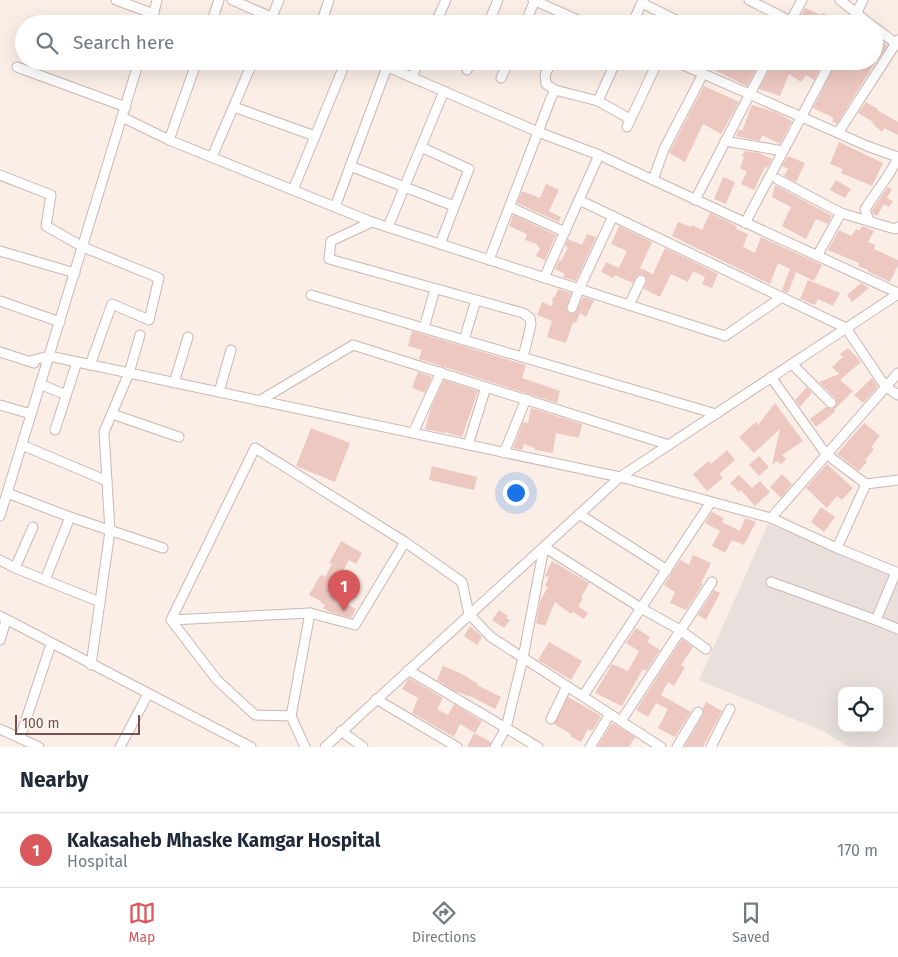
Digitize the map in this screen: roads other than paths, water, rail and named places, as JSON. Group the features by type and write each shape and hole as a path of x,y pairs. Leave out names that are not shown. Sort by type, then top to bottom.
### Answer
{"street":[{"path":"116,0 154,14 157,0"},
{"path":"214,15 220,0"},
{"path":"232,0 260,15"},
{"path":"272,15 279,0"},
{"path":"324,15 329,0"},
{"path":"439,15 446,0"},
{"path":"492,15 498,0"},
{"path":"528,15 534,0 562,15"},
{"path":"749,0 776,15"},
{"path":"793,15 802,0"},
{"path":"840,0 859,15"},
{"path":"857,13 863,0"},
{"path":"636,15 642,1 668,15"},
{"path":"883,33 897,43 883,64"},
{"path":"25,70 126,107"},
{"path":"0,516 137,70"},
{"path":"169,140 195,70"},
{"path":"212,157 249,70"},
{"path":"293,190 342,70"},
{"path":"335,207 386,70"},
{"path":"394,70 538,132 599,155 898,294"},
{"path":"412,77 415,70"},
{"path":"501,78 505,70"},
{"path":"548,70 545,75 546,84 555,90 598,101 629,123 654,70"},
{"path":"598,101 612,70"},
{"path":"694,70 868,146 898,157 893,176 865,209 865,220"},
{"path":"695,200 763,70"},
{"path":"745,223 826,70"},
{"path":"838,133 879,70"},
{"path":"653,180 664,149 703,74"},
{"path":"489,260 555,90"},
{"path":"388,227 444,91"},
{"path":"234,106 315,136"},
{"path":"122,117 169,140 372,222 438,240 489,260 725,336 782,297"},
{"path":"725,141 782,151"},
{"path":"421,147 469,169 438,240"},
{"path":"544,278 599,155"},
{"path":"350,166 454,206"},
{"path":"0,175 52,195 46,226 83,247 158,278 149,320 112,304 90,365"},
{"path":"777,179 841,213 895,229 898,227"},
{"path":"579,200 846,328 886,386 898,395"},
{"path":"510,206 565,232"},
{"path":"817,256 841,213"},
{"path":"572,308 613,216"},
{"path":"372,222 331,241 329,259 523,313 530,318 531,325 523,357"},
{"path":"0,251 74,273"},
{"path":"629,305 641,280"},
{"path":"424,328 435,289"},
{"path":"325,747 620,477 898,294"},
{"path":"311,295 716,414"},
{"path":"464,340 476,300"},
{"path":"886,302 898,300"},
{"path":"0,301 60,322"},
{"path":"91,665 110,531 104,432 129,373 140,335"},
{"path":"174,383 188,337"},
{"path":"259,401 353,345 669,444"},
{"path":"219,392 231,350"},
{"path":"0,352 46,366"},
{"path":"30,361 49,356 504,452 620,477 771,518 837,548 897,572 876,620"},
{"path":"55,430 78,362"},
{"path":"792,364 831,403"},
{"path":"413,434 441,372"},
{"path":"771,518 898,373"},
{"path":"771,377 826,454 866,484 898,480"},
{"path":"40,384 66,395"},
{"path":"468,445 486,387"},
{"path":"504,452 526,399"},
{"path":"0,405 31,414"},
{"path":"112,414 179,437"},
{"path":"22,445 107,481"},
{"path":"171,620 255,448 405,542 462,582 469,614 491,637 657,746"},
{"path":"837,548 866,484"},
{"path":"7,493 70,517 163,548"},
{"path":"583,696 712,502"},
{"path":"579,514 667,570"},
{"path":"45,580 70,517"},
{"path":"15,568 33,527"},
{"path":"171,620 310,613 355,625 405,542"},
{"path":"544,546 641,608 680,630 706,649"},
{"path":"494,747 506,728 523,658 544,546"},
{"path":"0,560 15,568 100,602"},
{"path":"621,721 712,582"},
{"path":"771,582 876,620 898,630"},
{"path":"304,747 291,716 310,613"},
{"path":"0,640 3,619 251,747"},
{"path":"171,620 217,680 255,716 291,716"},
{"path":"20,738 51,644"},
{"path":"408,670 538,747"},
{"path":"551,719 567,686"},
{"path":"120,747 148,694"},
{"path":"376,699 444,744 457,747"},
{"path":"711,747 730,709"},
{"path":"677,747 698,712"},
{"path":"590,747 610,714"},
{"path":"0,729 40,747"},
{"path":"341,731 363,747"}],"place":[{"name":"Kakasaheb Mhaske Kamgar Hospital","path":"344,611"}]}
